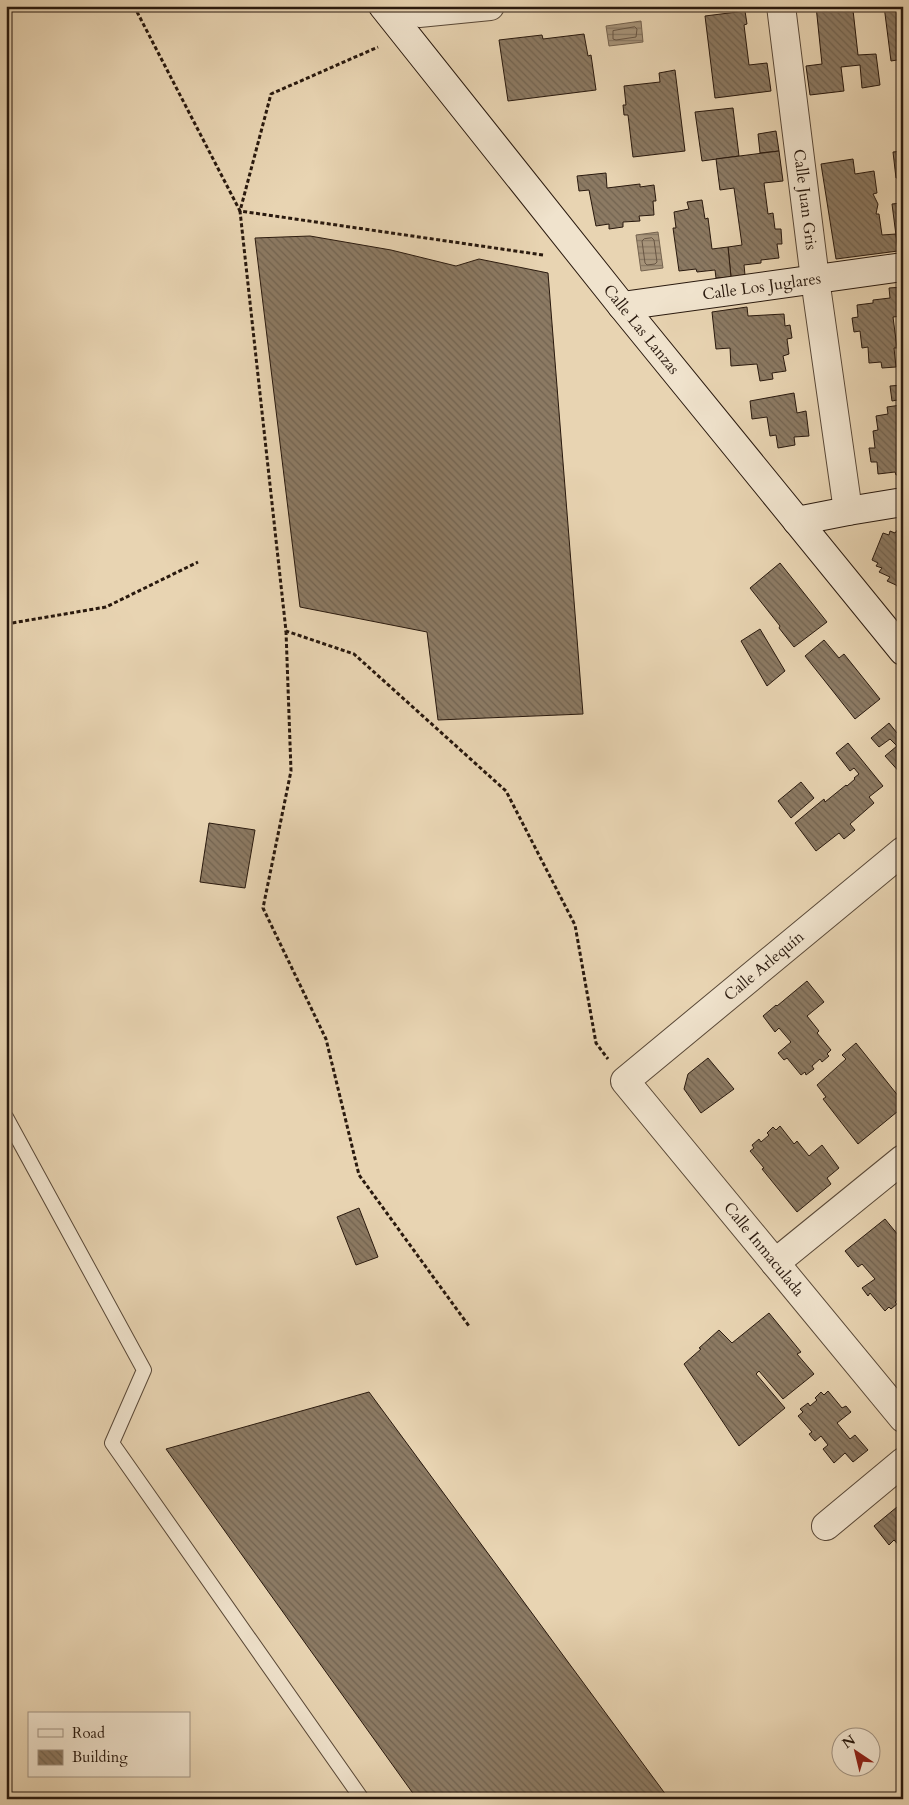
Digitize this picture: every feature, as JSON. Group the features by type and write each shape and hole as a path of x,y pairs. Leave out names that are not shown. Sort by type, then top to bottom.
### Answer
{"street":[{"name":"Calle Las Lanzas","path":"383,6 416,18 571,242 903,651"},
{"path":"416,18 490,6"},
{"name":"Calle Juan Gris","path":"781,6 814,279 848,511"},
{"name":"Calle Los Juglares","path":"622,306 903,267"},
{"path":"797,521 903,502"},
{"name":"Calle Arlequín","path":"625,1081 903,851"},
{"name":"Calle Inmaculada","path":"625,1081 903,1418"},
{"path":"775,1263 903,1159"},
{"path":"826,1526 903,1462"}],"lane":[{"path":"6,1117 144,1370 112,1443 362,1799"}],"path":[{"path":"134,6 240,210 286,630 291,771 263,908 326,1039 359,1175 469,1326"},
{"path":"240,210 271,94 416,18"},
{"path":"240,210 553,257 571,242"},
{"path":"6,624 106,607 198,562"},
{"path":"286,630 354,654 506,791 575,926 596,1044 625,1081"}],"water":[{"path":"641,21 643,42 609,46 606,26"},
{"path":"658,232 663,268 641,271 636,235"}],"building":[{"path":"816,6 857,6 857,10 853,10 858,55 876,54 880,85 862,88 860,65 841,67 844,91 810,95 806,66 822,64"},
{"path":"884,6 903,6 903,59 891,61"},
{"path":"745,11 747,24 744,25 749,65 767,63 771,91 715,98 705,16"},
{"path":"584,34 588,56 591,55 596,90 508,101 499,40 542,35 543,39"},
{"path":"675,70 685,151 633,157 628,115 624,115 623,105 626,105 624,86 660,82 659,73"},
{"path":"733,108 739,156 702,161 695,112"},
{"path":"776,131 779,151 760,153 758,134"},
{"path":"779,151 783,181 764,183 768,214 773,213 775,229 781,229 782,244 777,244 779,258 761,260 761,263 744,265 745,275 731,277 728,247 742,245 734,188 720,190 716,159"},
{"path":"903,151 903,177 896,178 893,152"},
{"path":"853,159 855,174 874,171 877,193 873,194 878,204 876,214 879,214 882,235 896,234 898,251 836,259 821,164"},
{"path":"606,173 607,188 640,184 640,187 654,185 656,201 653,201 654,215 639,216 640,221 623,222 623,227 609,229 609,224 596,226 589,190 579,191 577,176"},
{"path":"702,200 705,219 708,218 712,249 728,247 731,277 716,278 715,270 697,272 696,269 679,271 673,228 676,228 674,212 689,209 687,202"},
{"path":"901,203 903,250 898,251 892,204"},
{"path":"310,236 391,250 456,266 479,259 548,273 583,714 438,720 427,632 300,607 255,238"},
{"path":"903,287 903,316 893,317 897,348 894,348 896,367 882,368 881,362 869,363 868,347 862,348 860,331 854,332 852,318 858,317 857,305 873,303 873,300 890,298 889,288"},
{"path":"747,307 748,316 784,314 785,326 790,325 792,338 787,339 789,354 783,356 786,371 772,373 773,379 760,381 757,364 731,366 730,348 716,349 712,312"},
{"path":"903,385 903,399 892,401 890,386"},
{"path":"794,393 797,413 806,411 809,436 794,437 795,445 778,448 776,435 770,436 767,417 752,419 750,401"},
{"path":"901,405 903,419 903,474 896,475 895,472 878,474 877,462 871,462 869,448 875,448 873,431 878,430 876,416 888,414 887,407"},
{"path":"898,529 903,531 903,597 897,594 900,590 896,585 887,581 890,577 879,572 882,568 876,566 878,563 872,560 883,533 889,535 890,531 895,533"},
{"path":"780,563 827,622 794,647 750,588"},
{"path":"760,629 785,671 767,686 741,641"},
{"path":"824,640 839,658 844,654 880,699 855,719 805,656"},
{"path":"889,723 897,733 903,729 903,780 900,777 902,775 885,756 897,746 890,739 879,747 871,738"},
{"path":"848,743 883,786 869,797 874,803 850,824 855,830 844,839 839,833 816,851 795,823 824,799 825,802 847,786 859,774 854,768 850,771 836,753"},
{"path":"801,782 814,798 791,818 778,801"},
{"path":"209,823 255,830 245,888 200,882"},
{"path":"807,981 824,1002 807,1016 819,1031 817,1033 831,1050 827,1054 829,1056 822,1062 820,1059 812,1066 814,1069 806,1075 805,1072 801,1075 787,1058 784,1060 778,1053 791,1042 779,1028 775,1032 763,1016"},
{"path":"856,1043 903,1102 903,1107 858,1144 823,1099 826,1097 817,1085 846,1059 842,1055"},
{"path":"708,1058 734,1089 701,1113 684,1089 688,1074"},
{"path":"780,1126 794,1144 797,1141 809,1156 822,1145 839,1168 827,1178 831,1184 797,1212 750,1151 754,1148 752,1145 759,1139 761,1142 769,1135 767,1133 773,1127 776,1130"},
{"path":"359,1208 378,1257 356,1265 337,1217"},
{"path":"885,1219 903,1241 903,1266 900,1268 903,1271 903,1296 895,1302 897,1304 891,1309 889,1307 885,1311 870,1293 868,1296 862,1288 875,1279 862,1264 858,1267 845,1251"},
{"path":"769,1313 801,1352 797,1354 814,1374 783,1399 759,1371 756,1374 785,1408 739,1446 684,1364 719,1330 732,1343"},
{"path":"828,1391 842,1408 846,1406 851,1412 837,1423 850,1439 855,1435 868,1450 853,1462 845,1453 834,1463 823,1449 828,1445 821,1436 815,1441 809,1434 812,1432 798,1416 803,1412 800,1409 808,1403 810,1406 817,1400 815,1398 821,1392 824,1395"},
{"path":"369,1392 669,1799 417,1799 166,1449"},
{"path":"903,1502 903,1550 894,1540 889,1545 874,1526"}]}
